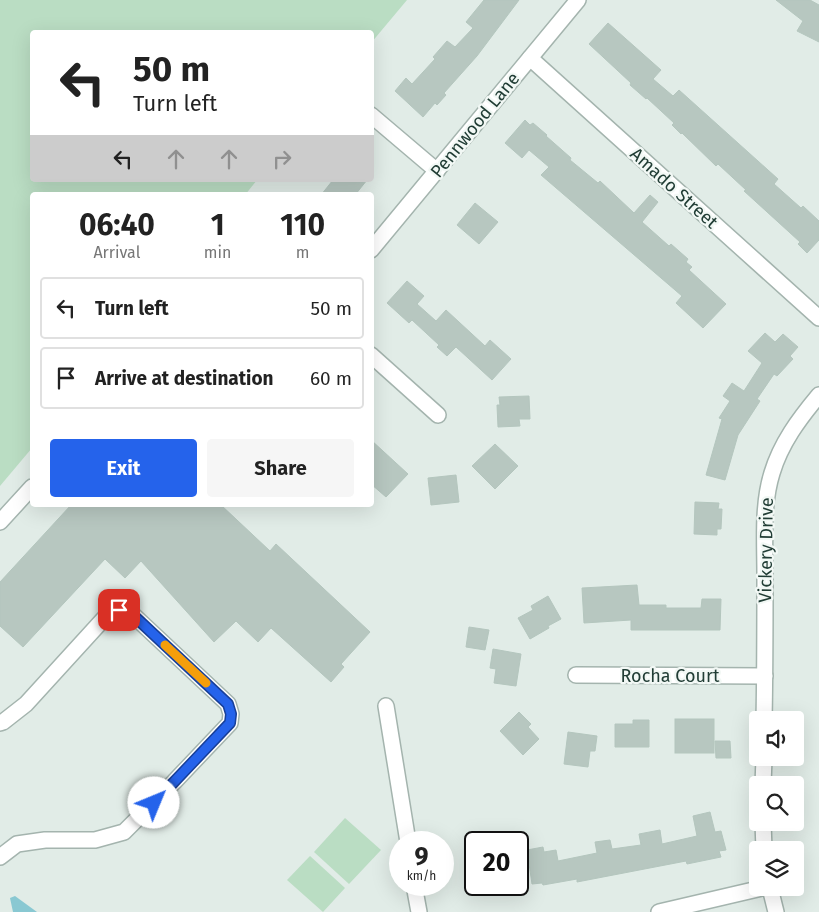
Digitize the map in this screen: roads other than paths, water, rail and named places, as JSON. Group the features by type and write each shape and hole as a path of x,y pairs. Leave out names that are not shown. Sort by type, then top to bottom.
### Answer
{"street":[{"name":"Pennwood Lane","path":"374,246 578,0"},
{"name":"Amado Street","path":"530,58 819,318"},
{"path":"374,118 437,171"},
{"path":"374,358 438,416"},
{"name":"Vickery Drive","path":"764,711 765,529 768,486 788,435 819,395"},
{"path":"0,522 30,490"},
{"path":"0,723 26,704 109,613 119,610 132,614 228,704 231,714 230,723 124,832 95,840 45,840 17,844 0,857"},
{"name":"Rocha Court","path":"576,676 765,676"},
{"path":"386,706 406,831"},
{"path":"659,912 749,891"},
{"path":"416,896 419,912"},
{"path":"772,896 776,912"}],"water":[{"path":"15,896 37,912 13,912 10,898"}]}
